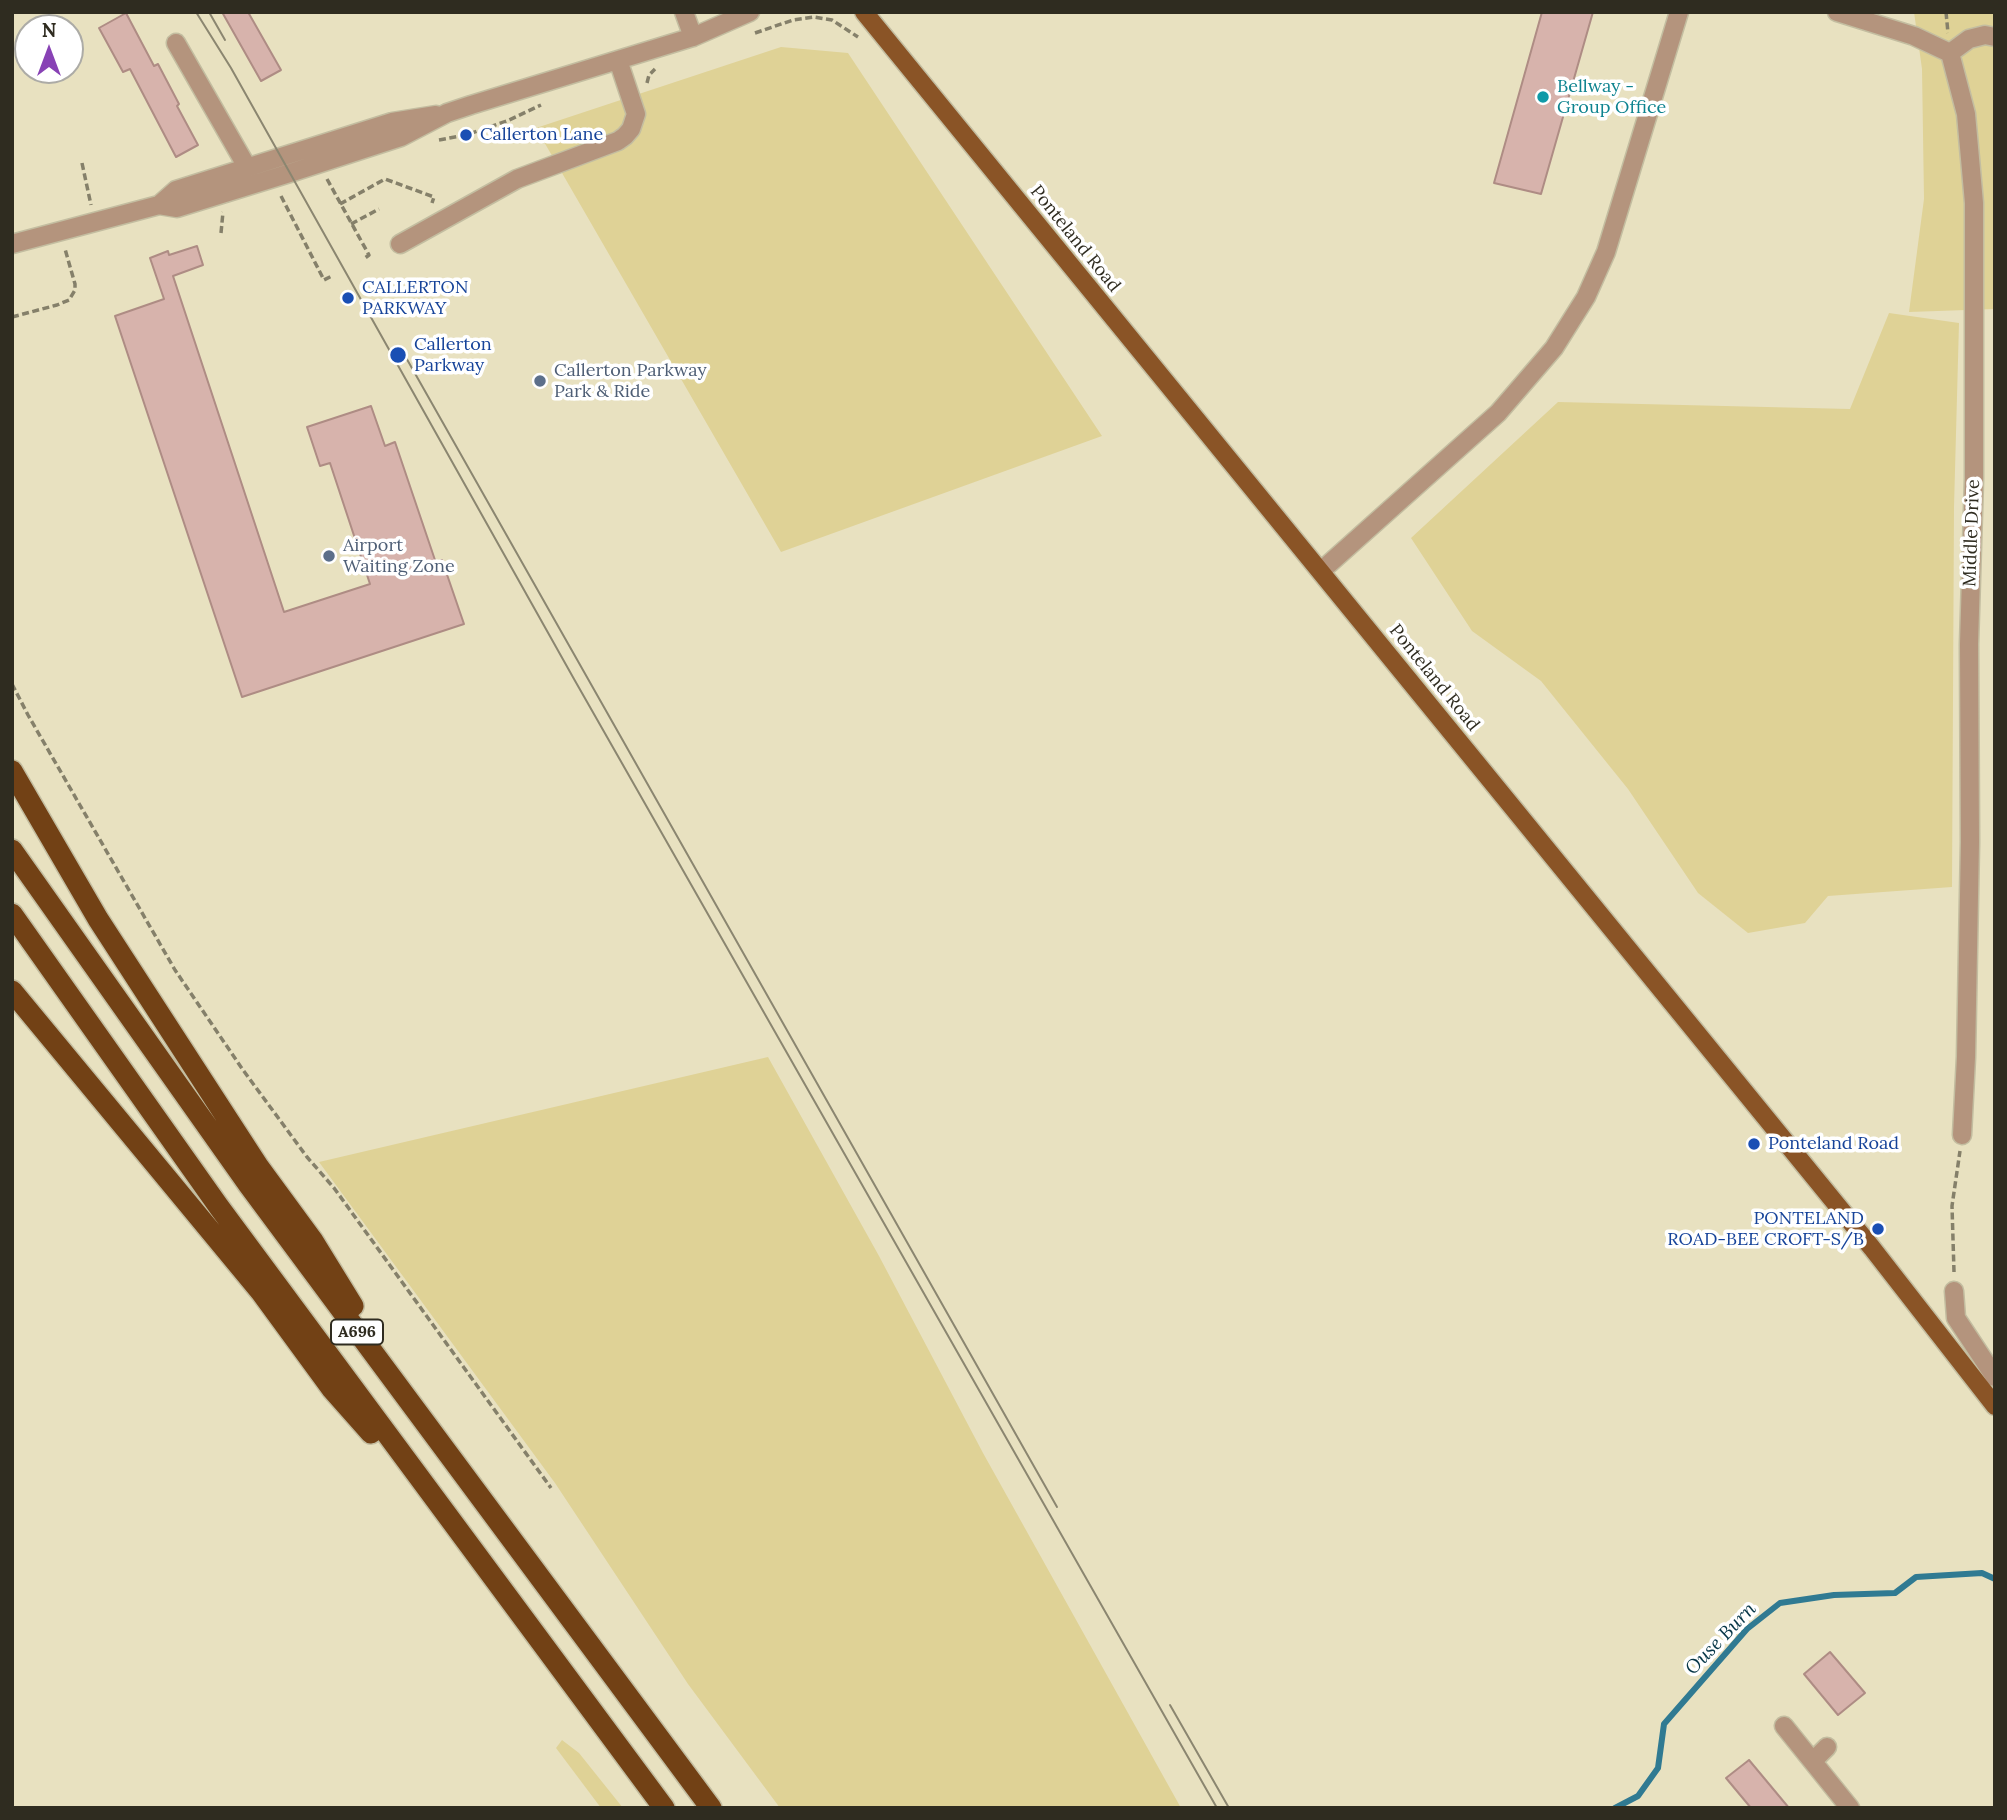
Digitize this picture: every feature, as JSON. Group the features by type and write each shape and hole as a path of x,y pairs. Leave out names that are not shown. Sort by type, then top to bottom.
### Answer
{"highway":[{"path":"12,771 98,919 258,1166 313,1241 421,1419"},
{"name":"A696","path":"12,850 248,1184 711,1808"},
{"name":"A696","path":"12,914 219,1207 664,1808"},
{"path":"12,991 261,1292 332,1389 467,1543"}],"main road":[{"name":"Ponteland Road","path":"864,12 1872,1248 1995,1406"}],"street":[{"path":"684,12 693,37"},
{"path":"12,244 168,207 401,137 447,113 693,37 750,12"},
{"path":"1321,571 1498,413 1554,348 1586,297 1606,252 1679,12"},
{"path":"1837,12 1914,36 1950,52 1969,39 1985,35 1995,37"},
{"path":"176,43 247,167"},
{"name":"Middle Drive","path":"1950,52 1966,114 1974,203 1975,478 1969,644 1969,896 1962,1135"},
{"path":"400,244 517,178 618,141 631,129 636,114 618,60"},
{"path":"168,207 176,190 392,122 447,113"},
{"path":"1954,1291 1956,1318 1995,1377"},
{"path":"1784,1726 1850,1808"},
{"path":"1813,1761 1827,1747"}],"path":[{"path":"747,36 804,18 824,18 838,24"},
{"path":"631,94 648,89 649,75 657,68"},
{"path":"432,142 487,128 544,104"},
{"path":"82,163 96,222"},
{"path":"323,170 369,256 365,258"},
{"path":"340,204 385,179 434,197 429,215 435,225"},
{"path":"275,185 324,280 332,276"},
{"path":"351,224 379,209"},
{"path":"12,317 64,303 73,294 74,277 60,232"},
{"path":"12,684 175,970 243,1070 307,1157 334,1188 551,1488"},
{"path":"1954,1291 1952,1206 1962,1135"}],"shaded area":[{"path":"1914,12 1995,12 1995,309 1909,312 1924,199 1922,69"},
{"path":"781,47 848,53 1102,436 781,552 536,128"},
{"path":"1889,313 1959,323 1954,507 1952,887 1828,896 1805,923 1748,933 1698,893 1628,789 1541,681 1472,631 1411,538 1558,402 1850,409"},
{"path":"768,1057 879,1256 983,1453 1181,1808 780,1808 688,1684 555,1483 319,1162"},
{"path":"562,1740 579,1753 623,1808 601,1808 556,1748"}],"building":[{"path":"222,12 248,12 281,70 261,81"},
{"name":"Bellway - Group Office","path":"1542,12 1593,12 1541,194 1494,183"},
{"path":"126,13 154,66 158,64 198,145 176,157 130,69 123,72 99,28"},
{"path":"197,246 203,265 173,276 284,612 370,584 330,463 320,466 307,427 371,406 385,446 395,442 436,563 442,560 464,624 242,697 115,316 164,299 150,258 168,251 169,255"},
{"path":"1830,1652 1865,1693 1838,1715 1804,1674"},
{"path":"1749,1760 1789,1808 1751,1808 1726,1778"}],"waterway":[{"name":"Ouse Burn","path":"1615,1808 1638,1796 1658,1768 1664,1724 1747,1629 1780,1603 1834,1595 1895,1593 1916,1577 1982,1573 1995,1579"}],"tram line":[{"path":"196,12 231,68 574,679 1217,1808"},
{"path":"209,12 225,40"},
{"path":"400,347 1057,1507"},
{"path":"1170,1705 1229,1808"}],"place":[{"name":"Bellway - Group Office","path":"1543,97"},
{"name":"Callerton Lane","path":"466,135"},
{"name":"CALLERTON PARKWAY","path":"348,298"},
{"name":"Callerton Parkway","path":"398,355"},
{"name":"Callerton Parkway Park & Ride","path":"540,381"},
{"name":"Airport Waiting Zone","path":"329,556"},
{"name":"Ponteland Road","path":"1754,1144"},
{"name":"PONTELAND ROAD-BEE CROFT-S/B","path":"1878,1229"}]}
